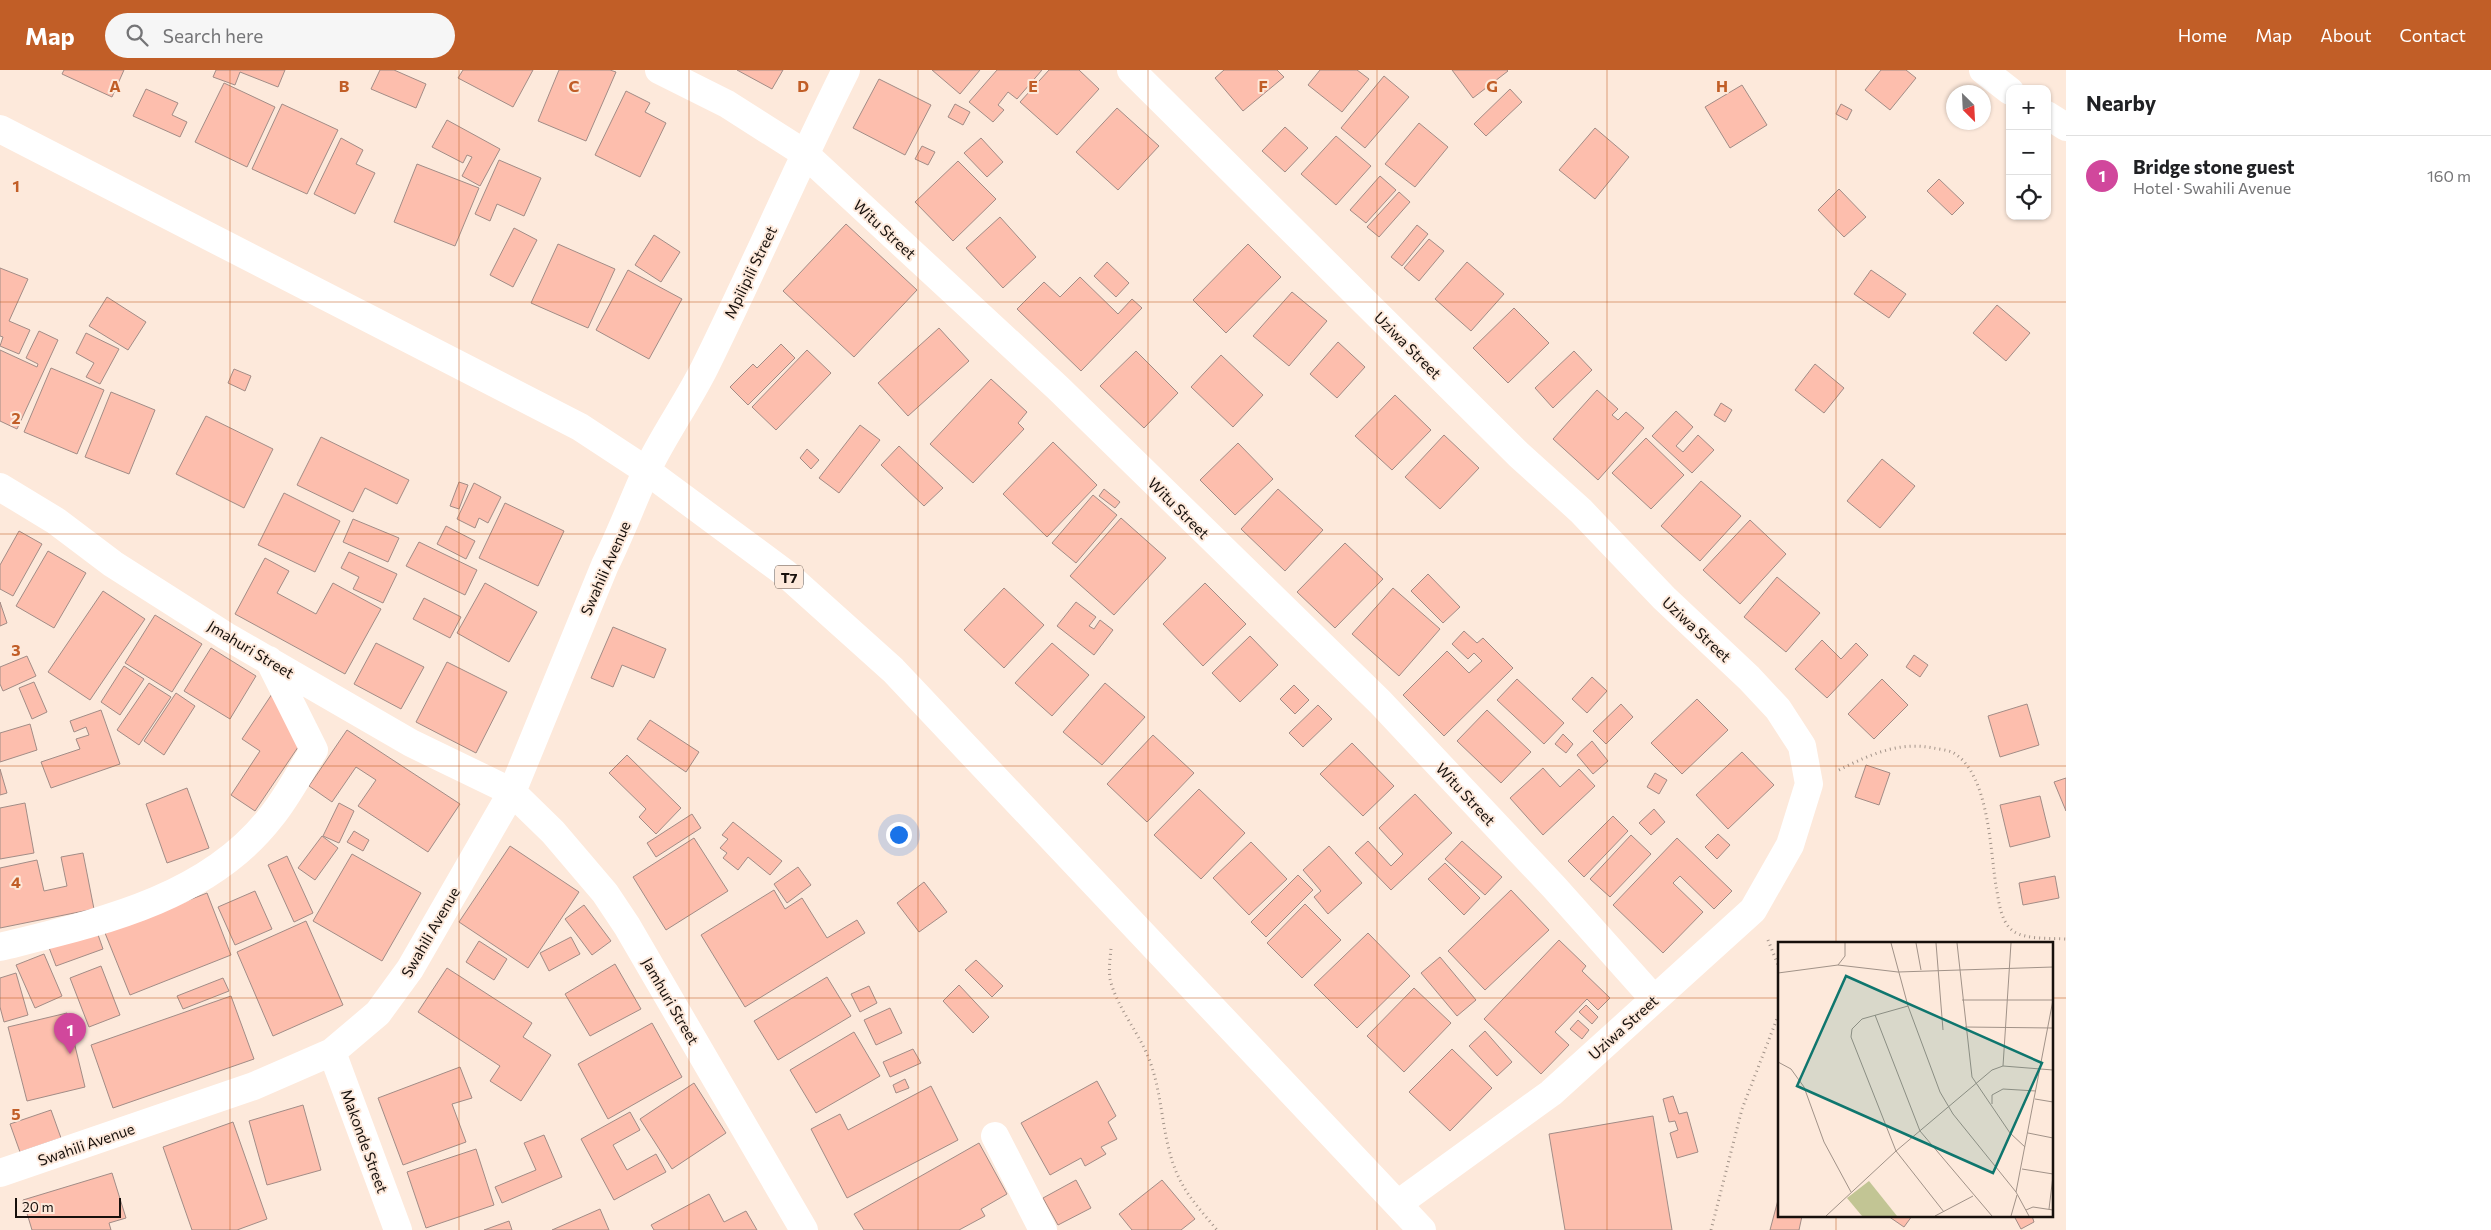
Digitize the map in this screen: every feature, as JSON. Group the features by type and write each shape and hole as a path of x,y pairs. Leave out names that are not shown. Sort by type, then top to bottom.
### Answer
{"main road":[{"name":"Witu Street","path":"659,70 727,104 804,153 1058,388 1380,702 1554,887 1654,999"},
{"name":"Mpilipili Street","path":"647,471 704,368 784,203 804,153 846,70"},
{"name":"Uziwa Street","path":"1131,70 1519,455 1581,511 1664,598 1749,678 1778,709 1802,746 1808,784 1790,845 1753,910 1551,1093 1399,1203"},
{"path":"1983,70 2006,88"},
{"path":"2051,118 2066,127"},
{"name":"T7","path":"0,129 496,382 580,427 647,471 785,573 893,670 1399,1203 1422,1230"},
{"name":"Swahili Avenue","path":"0,1173 254,1086 332,1052 378,1013 410,970 512,792 605,565 621,534 647,471"},
{"name":"Jmahuri Street","path":"0,487 56,521 113,564 269,660 411,743 512,792"},
{"path":"0,947 121,914 175,893 212,871 236,852 271,818 314,750 269,660"},
{"name":"Jamhuri Street","path":"512,792 553,832 605,893 627,926 804,1230"},
{"name":"Makonde Street","path":"332,1052 398,1230"},
{"path":"995,1136 1044,1230"}],"path":[{"path":"1808,784 1863,758 1893,747 1920,745 1952,752 1968,766 1977,784 1986,815 2000,908 2005,923 2014,932 2030,936 2066,939"},
{"path":"1115,904 1109,970 1111,984 1149,1058 1161,1100 1172,1159 1178,1177 1188,1195 1217,1230"},
{"path":"1711,1230 1742,1109 1778,1016"}],"building":[{"path":"64,70 124,70 112,97 62,74"},
{"path":"216,70 285,70 278,87 240,72 235,85 213,77"},
{"path":"380,70 394,70 426,84 416,108 371,89"},
{"path":"463,70 533,70 513,107 458,78"},
{"path":"559,70 610,70 616,72 586,141 538,121"},
{"path":"737,70 783,70 772,89"},
{"path":"932,70 980,70 960,94"},
{"path":"997,70 1042,70 1017,99 1008,92 998,105 1004,110 993,122 969,102"},
{"path":"1049,70 1079,70 1099,89 1057,135 1020,102"},
{"path":"1224,70 1277,70 1284,77 1243,111 1215,78"},
{"path":"1320,70 1357,70 1369,79 1342,112 1308,85"},
{"path":"1452,70 1507,70 1508,71 1473,98"},
{"path":"1881,70 1906,70 1916,78 1890,110 1865,90"},
{"path":"1384,76 1409,97 1365,148 1341,128"},
{"path":"879,79 931,105 905,155 853,128"},
{"path":"224,83 275,107 247,167 195,142"},
{"path":"1742,85 1767,125 1730,148 1705,107"},
{"path":"146,89 178,103 172,115 187,122 180,137 133,116"},
{"path":"1510,89 1522,102 1486,136 1474,124"},
{"path":"626,91 650,103 645,112 666,123 640,177 595,155"},
{"path":"282,104 338,130 307,194 252,169"},
{"path":"955,104 970,112 963,125 948,117"},
{"path":"1841,104 1852,110 1847,120 1836,114"},
{"path":"1117,108 1159,146 1118,190 1076,152"},
{"path":"447,120 500,149 480,186 462,176 472,157 467,155 463,163 432,147"},
{"path":"1419,123 1448,147 1415,187 1385,164"},
{"path":"1285,127 1308,148 1285,172 1262,151"},
{"path":"1595,128 1629,157 1595,199 1559,170"},
{"path":"1336,136 1371,166 1336,205 1301,174"},
{"path":"341,138 363,150 356,164 375,173 355,214 314,194"},
{"path":"981,138 1003,162 987,177 964,153"},
{"path":"922,146 935,152 928,165 915,159"},
{"path":"499,160 541,178 524,216 497,204 490,221 475,214"},
{"path":"958,161 996,199 953,241 915,202"},
{"path":"417,164 479,188 455,246 394,222"},
{"path":"1380,176 1396,190 1366,223 1350,210"},
{"path":"1939,179 1964,203 1952,215 1927,191"},
{"path":"1839,189 1866,217 1844,237 1818,210"},
{"path":"1399,192 1410,202 1379,237 1367,227"},
{"path":"1000,217 1036,257 1003,288 966,248"},
{"path":"846,224 917,290 854,357 783,291"},
{"path":"1417,225 1428,234 1402,266 1391,257"},
{"path":"514,228 537,240 513,287 490,275"},
{"path":"654,235 680,252 661,282 635,265"},
{"path":"1429,239 1444,251 1419,281 1404,268"},
{"path":"558,244 615,269 588,328 531,303"},
{"path":"1248,244 1281,277 1226,333 1193,300"},
{"path":"1107,262 1129,283 1116,297 1094,276"},
{"path":"1467,262 1504,294 1471,331 1435,299"},
{"path":"0,268 28,279 9,321 30,330 19,354 0,346 3,337 0,336"},
{"path":"628,270 682,299 649,359 596,330"},
{"path":"1871,270 1906,294 1889,318 1854,294"},
{"path":"1080,277 1118,314 1132,299 1142,308 1081,371 1017,309 1044,282 1060,297"},
{"path":"1292,292 1327,321 1289,366 1253,336"},
{"path":"107,297 146,322 128,350 89,326"},
{"path":"1997,305 2030,333 2006,361 1973,333"},
{"path":"1514,308 1549,343 1508,383 1473,348"},
{"path":"939,328 969,361 908,416 878,383"},
{"path":"39,331 58,340 17,429 0,421 0,350 37,367 38,364 26,358"},
{"path":"86,333 119,349 100,384 86,377 94,363 76,353"},
{"path":"1338,342 1365,367 1337,398 1310,374"},
{"path":"781,344 795,358 748,405 730,387 753,364 757,368"},
{"path":"807,350 831,373 776,430 752,407"},
{"path":"1136,351 1178,393 1144,428 1100,386"},
{"path":"1574,351 1592,370 1553,408 1535,388"},
{"path":"1221,355 1263,395 1233,427 1191,387"},
{"path":"1815,364 1844,388 1824,413 1795,390"},
{"path":"51,368 104,390 77,454 24,432"},
{"path":"234,369 251,376 245,391 228,383"},
{"path":"991,379 1027,412 1018,423 1024,429 973,483 930,444"},
{"path":"1597,390 1618,409 1612,415 1618,420 1626,412 1644,428 1598,480 1553,439"},
{"path":"111,392 155,410 129,474 85,457"},
{"path":"1395,395 1431,430 1392,470 1355,436"},
{"path":"1721,403 1732,410 1725,422 1714,415"},
{"path":"1676,411 1693,427 1676,446 1683,452 1698,435 1714,450 1692,473 1652,436"},
{"path":"206,416 273,449 244,508 176,474"},
{"path":"860,425 880,440 839,493 819,478"},
{"path":"1444,435 1479,468 1440,509 1405,477"},
{"path":"321,437 409,480 397,504 365,488 353,512 297,485"},
{"path":"1646,438 1684,475 1651,509 1612,473"},
{"path":"1053,442 1097,485 1047,537 1003,494"},
{"path":"1238,443 1273,479 1235,515 1200,480"},
{"path":"899,446 943,488 924,506 881,465"},
{"path":"807,449 819,460 811,469 800,458"},
{"path":"1882,459 1915,486 1880,528 1847,501"},
{"path":"1701,481 1741,516 1700,561 1661,526"},
{"path":"459,482 468,485 459,509 450,506"},
{"path":"474,483 501,497 488,523 479,518 475,528 457,519"},
{"path":"1104,489 1120,502 1115,508 1099,496"},
{"path":"1278,489 1323,530 1285,571 1241,529"},
{"path":"284,493 340,521 315,572 258,545"},
{"path":"1093,495 1117,515 1076,563 1052,543"},
{"path":"505,503 564,531 538,586 479,558"},
{"path":"1121,518 1166,558 1114,615 1070,576"},
{"path":"353,519 399,538 388,562 343,542"},
{"path":"1750,520 1786,554 1740,604 1703,570"},
{"path":"446,526 475,541 466,559 437,544"},
{"path":"19,531 42,544 13,596 0,589 0,565"},
{"path":"419,542 477,570 465,595 406,566"},
{"path":"1345,543 1383,579 1335,628 1297,592"},
{"path":"48,551 86,573 54,628 16,606"},
{"path":"349,552 397,574 383,603 353,589 359,577 341,568"},
{"path":"265,558 289,571 277,593 316,614 333,583 381,609 345,674 235,614"},
{"path":"1428,574 1460,607 1443,623 1411,591"},
{"path":"1777,577 1820,613 1786,652 1744,617"},
{"path":"485,583 537,612 509,662 457,633"},
{"path":"1205,583 1246,624 1203,666 1163,624"},
{"path":"1004,588 1044,625 1004,668 964,630"},
{"path":"1393,588 1440,629 1399,676 1352,634"},
{"path":"103,591 145,619 90,700 48,672"},
{"path":"424,598 461,617 450,638 413,619"},
{"path":"0,602 7,623 0,626"},
{"path":"1076,602 1096,617 1089,626 1094,629 1100,620 1113,630 1094,655 1057,626"},
{"path":"155,615 202,644 172,692 125,663"},
{"path":"613,627 666,649 654,678 622,665 613,687 591,678"},
{"path":"1464,631 1477,643 1483,638 1513,668 1444,736 1403,695 1447,651 1469,673 1482,661 1474,653 1468,659 1452,644"},
{"path":"1250,636 1278,665 1240,702 1212,673"},
{"path":"1822,640 1841,659 1856,643 1868,655 1827,698 1795,669"},
{"path":"376,643 424,667 401,709 354,684"},
{"path":"1052,643 1089,675 1052,716 1015,683"},
{"path":"211,648 256,676 230,719 184,691"},
{"path":"1914,655 1928,665 1920,677 1906,667"},
{"path":"27,656 36,676 3,691 0,684 0,667"},
{"path":"447,662 507,692 476,753 416,722"},
{"path":"124,666 144,679 120,715 101,702"},
{"path":"1592,677 1607,691 1587,713 1572,699"},
{"path":"1517,679 1564,723 1544,744 1497,700"},
{"path":"1882,679 1908,705 1874,739 1848,714"},
{"path":"34,682 47,712 32,719 19,688"},
{"path":"149,683 171,697 139,745 117,730"},
{"path":"1105,683 1145,717 1102,765 1063,732"},
{"path":"1294,685 1309,700 1295,714 1280,699"},
{"path":"176,693 195,706 164,755 144,741"},
{"path":"272,694 315,722 255,811 231,795 260,751 242,739"},
{"path":"1697,699 1728,730 1682,774 1651,743"},
{"path":"1621,704 1633,717 1606,744 1593,731"},
{"path":"2027,704 2039,745 2000,757 1988,716"},
{"path":"1318,705 1332,719 1303,747 1289,733"},
{"path":"101,710 120,764 51,788 41,762 80,749 76,739 89,735 86,727 74,732 70,721"},
{"path":"1487,710 1531,752 1501,783 1457,741"},
{"path":"650,720 699,752 686,772 637,739"},
{"path":"30,724 37,750 0,762 0,733"},
{"path":"347,730 460,804 428,852 358,806 376,780 356,767 332,802 309,786"},
{"path":"1563,734 1573,744 1566,753 1555,744"},
{"path":"1153,735 1194,773 1147,822 1107,784"},
{"path":"1592,741 1608,761 1593,774 1577,755"},
{"path":"1352,743 1394,786 1363,816 1320,774"},
{"path":"1742,752 1774,785 1728,829 1696,795"},
{"path":"627,755 681,808 656,834 639,817 646,809 609,773"},
{"path":"1866,765 1890,773 1879,805 1855,797"},
{"path":"1543,768 1560,787 1579,769 1595,786 1543,835 1510,798"},
{"path":"0,769 7,793 0,795"},
{"path":"1655,773 1667,780 1659,794 1647,787"},
{"path":"2066,778 2066,811 2054,782"},
{"path":"187,788 209,848 167,863 146,804"},
{"path":"1199,789 1245,833 1201,879 1154,835"},
{"path":"1415,794 1452,833 1391,890 1355,853 1368,841 1391,866 1403,854 1379,828"},
{"path":"2040,796 2050,837 2010,847 2000,805"},
{"path":"25,803 34,853 0,859 0,808"},
{"path":"339,803 354,811 339,843 323,836"},
{"path":"1654,809 1665,822 1651,835 1639,823"},
{"path":"692,814 701,828 656,857 647,843"},
{"path":"1613,816 1628,831 1584,877 1568,861"},
{"path":"733,822 782,861 770,875 748,857 738,870 723,858 727,853 720,848 728,839 722,835"},
{"path":"354,831 369,840 363,851 347,842"},
{"path":"1718,834 1730,845 1717,859 1705,847"},
{"path":"1631,835 1651,854 1610,897 1590,879"},
{"path":"322,836 338,848 315,880 298,868"},
{"path":"694,838 728,891 666,930 633,877"},
{"path":"1677,838 1732,891 1714,909 1680,876 1673,883 1703,912 1663,953 1613,905"},
{"path":"1462,841 1502,877 1485,895 1445,859"},
{"path":"1251,842 1287,879 1249,915 1213,878"},
{"path":"510,846 579,892 528,968 459,922"},
{"path":"1329,846 1362,883 1328,914 1314,897 1321,891 1303,870"},
{"path":"83,853 94,909 0,928 0,868 37,860 44,891 67,886 61,857"},
{"path":"352,854 421,893 382,961 313,921"},
{"path":"287,856 313,913 294,922 268,865"},
{"path":"1445,863 1480,898 1464,915 1428,879"},
{"path":"798,867 811,885 787,903 774,884"},
{"path":"1298,875 1313,890 1266,937 1251,922"},
{"path":"2055,876 2059,898 2023,905 2019,883"},
{"path":"924,882 947,912 919,932 897,903"},
{"path":"774,890 785,909 802,898 827,938 857,920 865,933 745,1007 701,935"},
{"path":"1511,890 1549,930 1485,990 1448,951"},
{"path":"255,891 272,929 235,945 218,907"},
{"path":"207,893 231,955 130,995 105,933"},
{"path":"1305,904 1341,940 1302,978 1267,943"},
{"path":"584,905 611,941 592,955 565,919"},
{"path":"306,921 343,1005 273,1036 237,952"},
{"path":"96,929 103,949 56,966 48,945"},
{"path":"1368,933 1410,976 1357,1028 1314,985"},
{"path":"571,937 580,954 549,971 540,953"},
{"path":"1559,940 1586,966 1582,971 1610,998 1598,1010 1587,999 1555,1032 1569,1045 1541,1074 1484,1019"},
{"path":"479,941 507,959 494,980 466,962"},
{"path":"44,954 62,996 35,1008 16,965"},
{"path":"1440,957 1476,1000 1457,1016 1421,973"},
{"path":"976,960 1003,986 992,997 965,970"},
{"path":"615,964 641,1009 590,1036 565,994"},
{"path":"101,966 120,1015 89,1027 70,978"},
{"path":"447,968 532,1023 523,1037 551,1055 521,1101 490,1081 500,1066 418,1012"},
{"path":"16,973 28,1015 4,1022 0,1007 0,978"},
{"path":"827,977 851,1016 778,1060 754,1021"},
{"path":"223,978 229,991 183,1009 177,996"},
{"path":"959,985 989,1017 973,1033 943,1001"},
{"path":"869,986 877,1003 860,1012 851,994"},
{"path":"1414,988 1451,1023 1404,1072 1367,1036"},
{"path":"231,996 254,1059 113,1108 91,1045"},
{"path":"1586,1005 1598,1017 1592,1024 1579,1012"},
{"path":"890,1008 902,1033 876,1045 864,1020"},
{"path":"67,1013 85,1087 27,1101 8,1027"},
{"path":"1578,1020 1589,1030 1582,1039 1570,1029"},
{"path":"652,1023 682,1077 608,1119 578,1064"},
{"path":"1485,1031 1512,1062 1497,1076 1469,1046"},
{"path":"854,1032 880,1076 816,1113 790,1070"},
{"path":"913,1049 921,1063 890,1077 883,1062"},
{"path":"1452,1049 1492,1088 1450,1131 1409,1092"},
{"path":"460,1067 472,1098 452,1104 466,1142 403,1165 378,1098"},
{"path":"905,1079 909,1088 896,1093 893,1085"},
{"path":"1097,1081 1116,1116 1108,1122 1117,1139 1101,1147 1106,1154 1085,1166 1081,1158 1050,1175 1021,1123"},
{"path":"694,1083 726,1133 672,1169 640,1119"},
{"path":"931,1086 958,1140 847,1198 811,1129 840,1114 848,1130"},
{"path":"1673,1096 1679,1114 1687,1112 1698,1152 1677,1158 1670,1133 1678,1130 1675,1121 1669,1122 1663,1099"},
{"path":"303,1105 321,1170 267,1185 249,1121"},
{"path":"51,1110 61,1138 20,1152 10,1124"},
{"path":"630,1112 640,1130 613,1145 627,1170 656,1154 666,1172 614,1200 581,1139"},
{"path":"1653,1116 1672,1230 1565,1230 1549,1134"},
{"path":"233,1122 267,1219 237,1230 192,1230 163,1147"},
{"path":"544,1135 562,1177 502,1203 495,1187 536,1170 524,1143"},
{"path":"979,1143 1007,1194 981,1209 985,1216 959,1230 864,1230 854,1214"},
{"path":"476,1149 494,1205 426,1228 407,1172"},
{"path":"112,1173 126,1218 109,1223 111,1230 32,1230 23,1200"},
{"path":"1076,1180 1091,1208 1058,1225 1043,1198"},
{"path":"1162,1180 1195,1219 1181,1230 1132,1230 1119,1214"},
{"path":"709,1194 724,1222 746,1211 757,1230 654,1230 651,1225"},
{"path":"1778,1200 1778,1218 1802,1218 1799,1230 1770,1230"},
{"path":"600,1209 609,1230 552,1230"},
{"path":"1891,1218 1911,1218 1904,1227"},
{"path":"2015,1218 2033,1218 2034,1222 2021,1229"},
{"path":"509,1221 512,1230 484,1230"}],"place":[{"name":"Bridge stone guest","path":"70,1054"}]}
